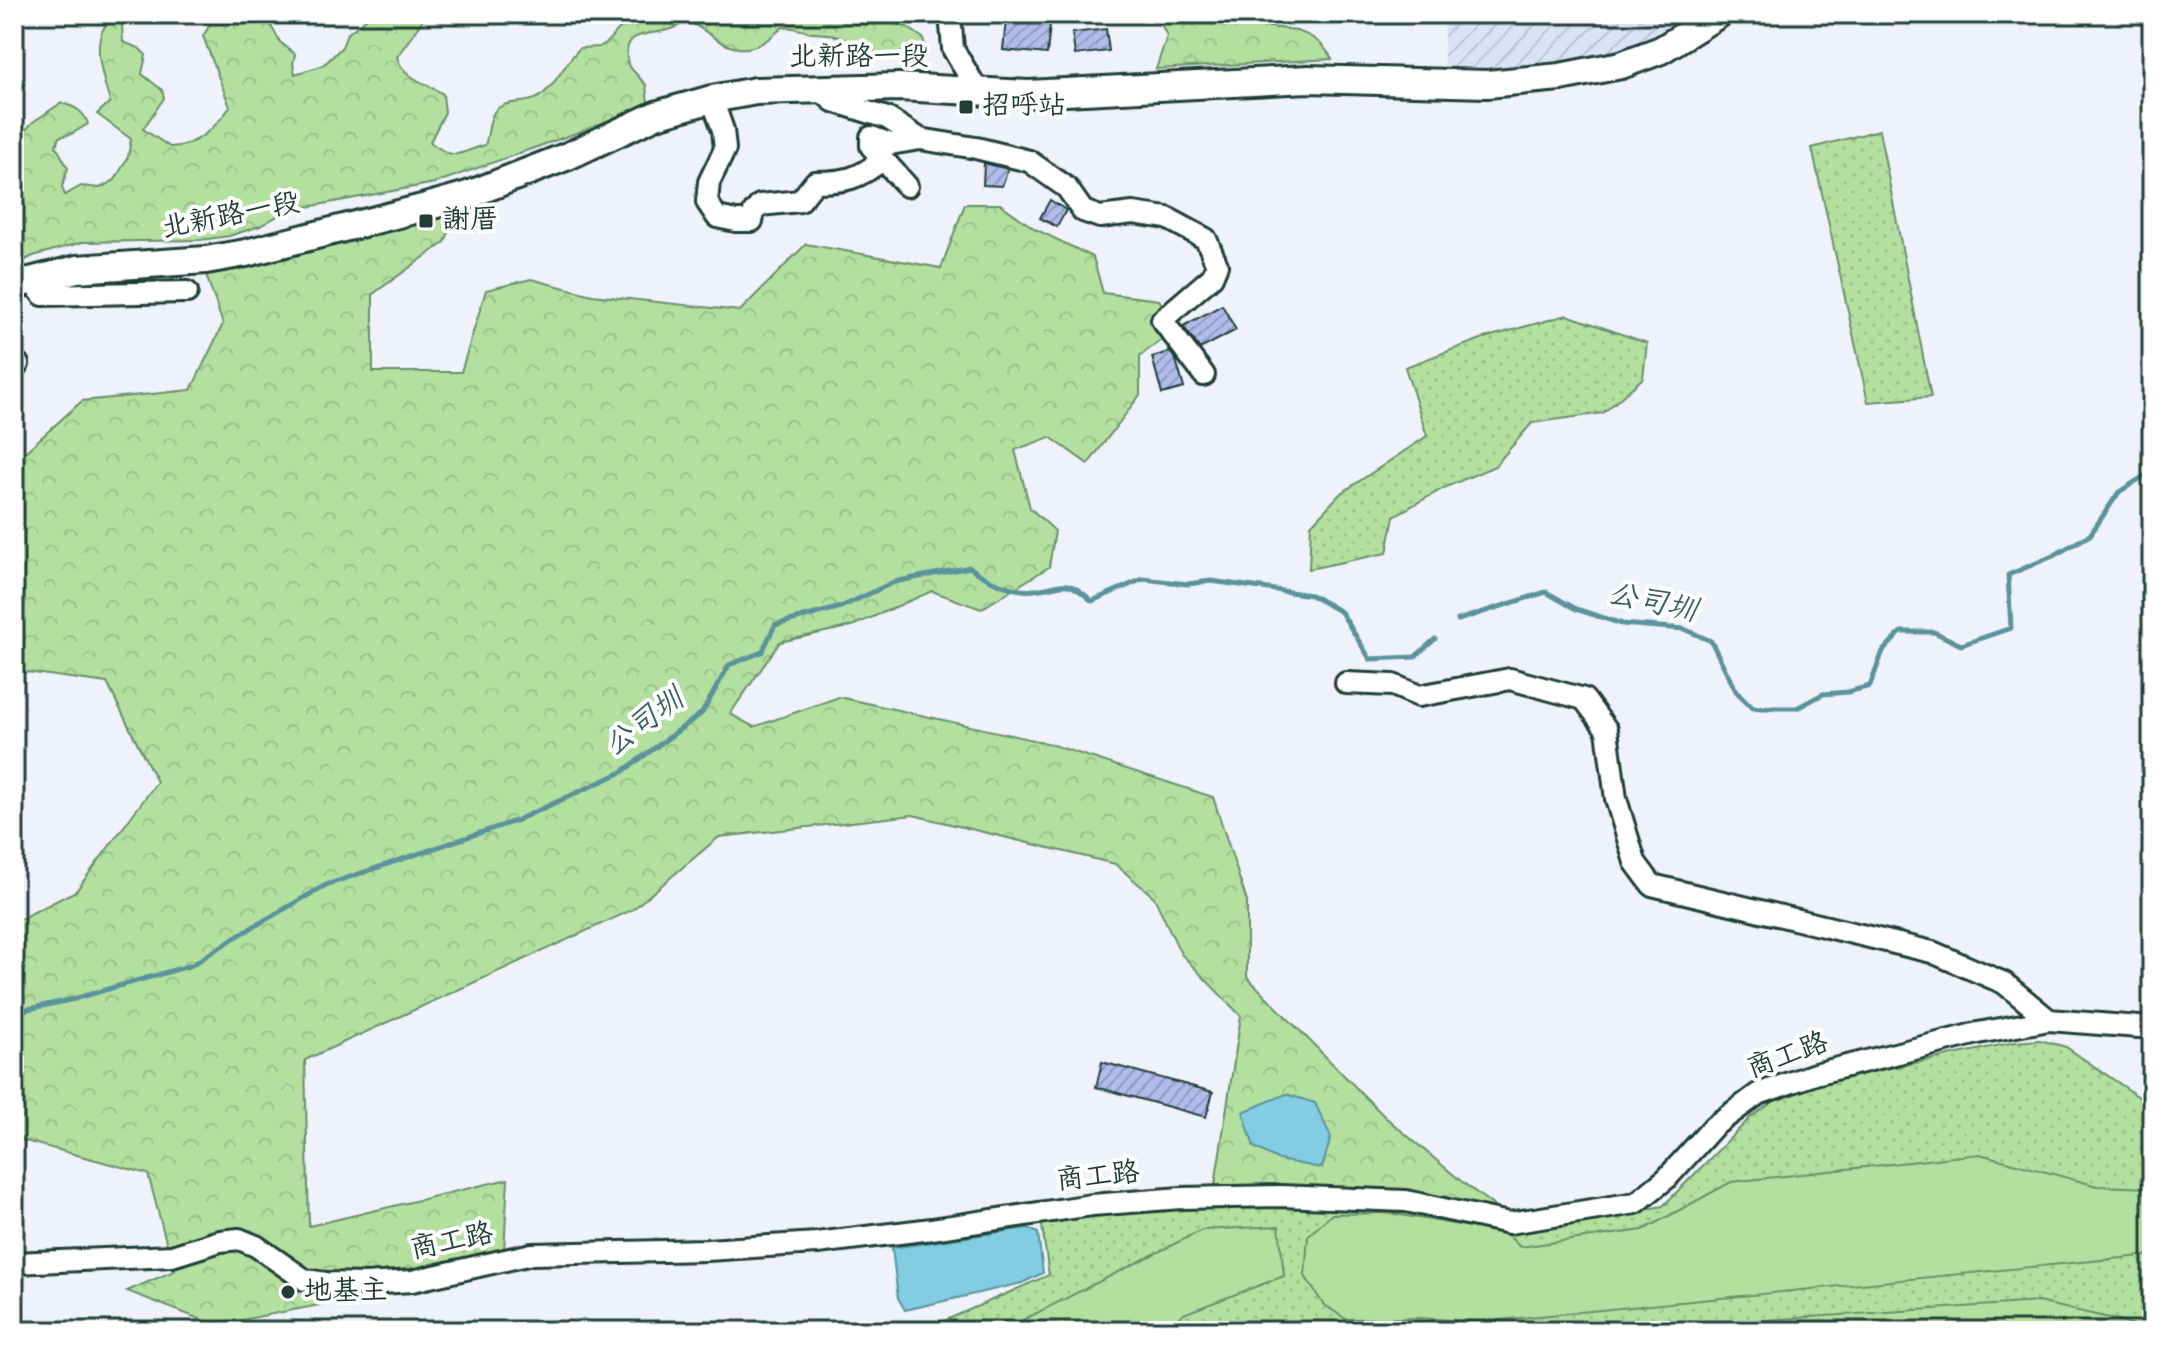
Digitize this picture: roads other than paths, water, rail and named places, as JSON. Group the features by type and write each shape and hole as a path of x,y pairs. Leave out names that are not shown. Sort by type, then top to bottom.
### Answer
{"main road":[{"name":"北新路一段","path":"22,282 77,269 220,258 426,207 468,195 568,156 656,115 712,99 756,91 899,87 1028,94 1308,79 1487,84 1621,65 1661,50 1719,14"}],"street":[{"path":"950,14 953,49 978,91"},
{"path":"818,88 833,101 887,118 920,139"},
{"path":"712,99 723,130 725,149 709,182 707,202 717,217 752,221 760,205 800,201 815,182 839,182 863,175 883,159"},
{"path":"907,186 871,146 871,137 890,144 920,139 1029,161 1067,188 1083,211 1100,217 1133,213 1167,218 1206,239 1217,265 1212,277 1162,320 1204,375"},
{"path":"22,282 43,295 187,292"},
{"path":"1346,683 1393,685 1419,696 1510,679 1584,699 1607,730 1620,812 1635,862 1652,885 1932,952 2004,983 2049,1020"},
{"name":"商工路","path":"14,1263 172,1256 220,1241 239,1239 256,1246 305,1280 366,1284 412,1281 532,1254 707,1250 817,1243 1092,1205 1181,1198 1280,1196 1406,1201 1509,1223 1636,1203 1667,1178 1714,1126 1758,1094 1815,1074 1886,1054 2049,1020 2152,1028"}],"water":[{"path":"1286,1094 1315,1103 1331,1137 1322,1168 1279,1160 1254,1147 1243,1112"},
{"path":"1027,1228 1038,1233 1043,1273 1022,1283 905,1310 898,1298 892,1248"}],"waterway":[{"name":"公司圳","path":"1458,620 1546,592 1576,609 1622,624 1684,629 1711,641 1736,691 1753,708 1797,708 1823,694 1870,686 1883,651 1901,632 1934,632 1961,645 2011,628 2008,575 2053,556 2090,535 2119,492 2152,471"},
{"name":"公司圳","path":"14,1012 70,1000 192,965 326,885 515,821 622,772 702,713 729,665 762,652 775,625 841,607 894,582 970,567 991,580 1018,589 1069,585 1092,601 1143,579 1188,584 1211,581 1311,595 1341,612 1370,659 1415,657 1435,639"}],"place":[{"name":"招呼站","path":"966,107"},
{"name":"謝厝","path":"426,221"},
{"name":"地基主","path":"288,1292"}]}
